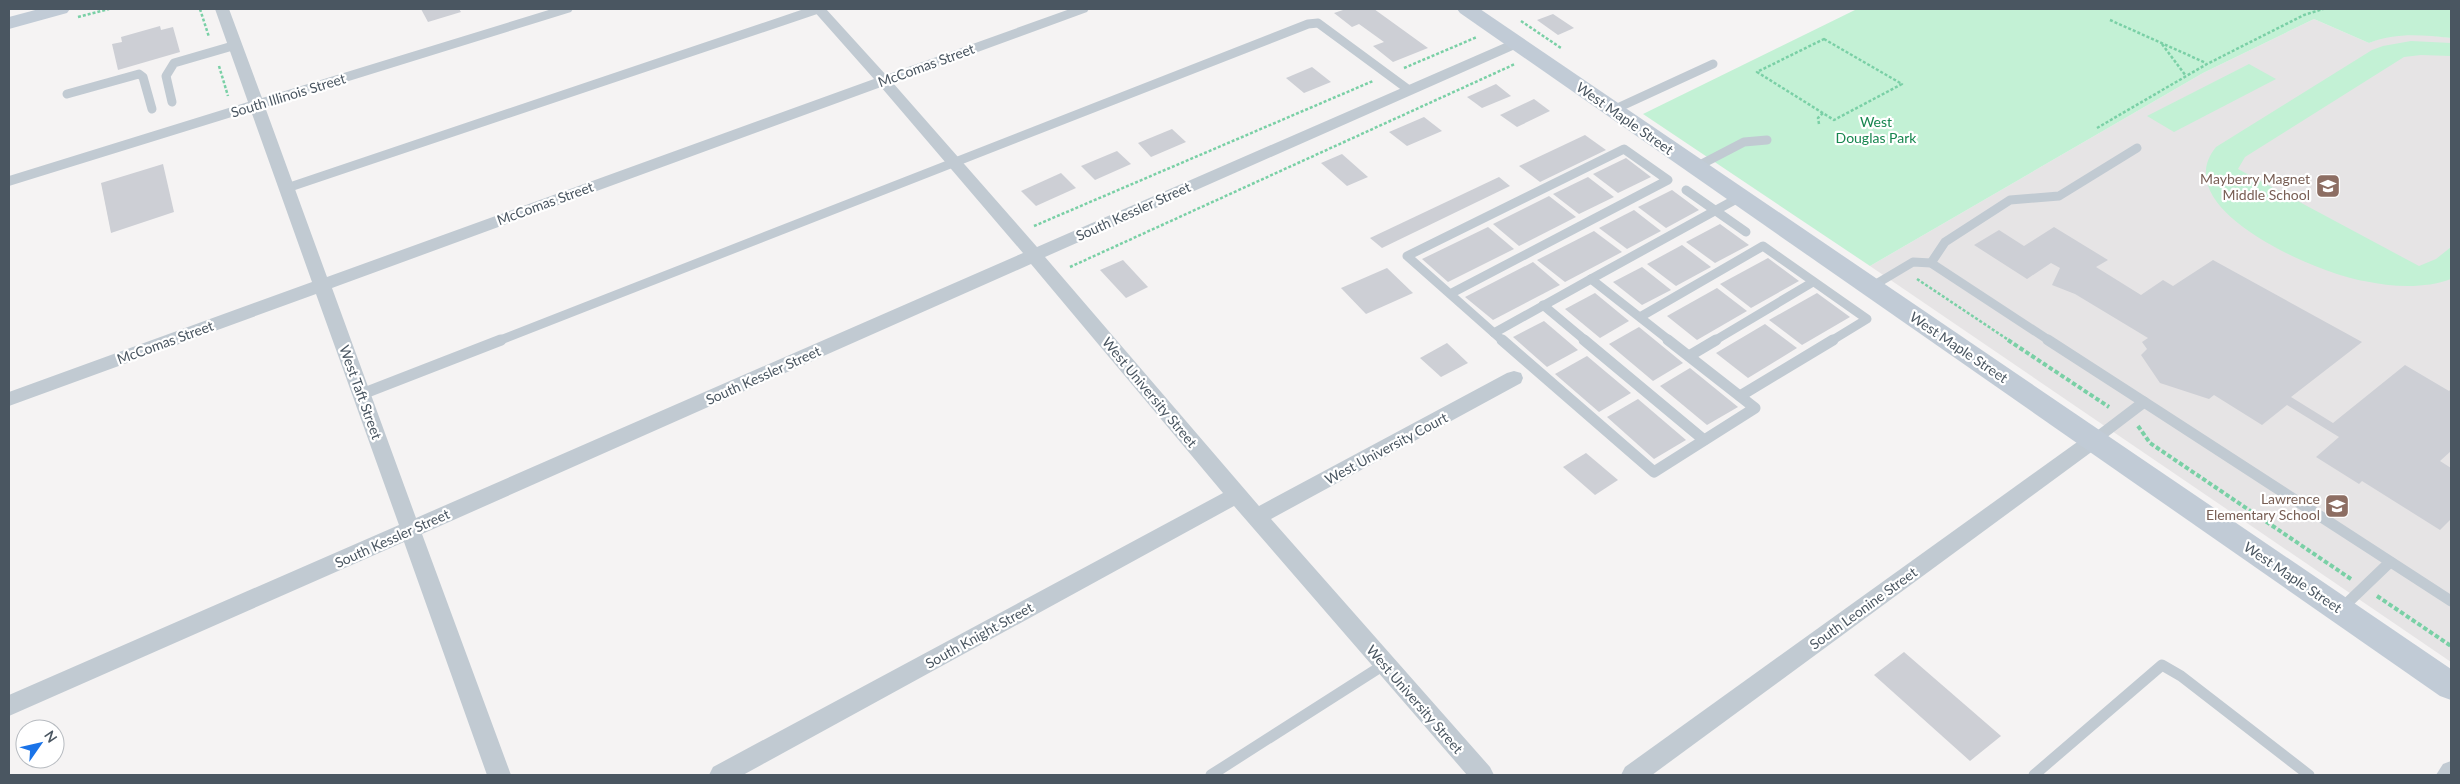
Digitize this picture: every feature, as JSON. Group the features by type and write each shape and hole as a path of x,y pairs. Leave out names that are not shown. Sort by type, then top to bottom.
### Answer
{"street":[{"path":"9,23 60,9"},
{"name":"West Taft Street","path":"222,9 499,775"},
{"name":"South Illinois Street","path":"9,181 566,9"},
{"name":"West University Street","path":"819,9 955,162 1237,494 1482,775"},
{"name":"McComas Street","path":"9,399 1082,9"},
{"name":"West Maple Street","path":"1467,9 1518,53 1613,110 2451,686"},
{"name":"South Kessler Street","path":"9,706 1409,90 1518,53"},
{"name":"West University Court","path":"1257,517 1514,378"},
{"name":"South Leonine Street","path":"1633,775 2094,440"},
{"name":"South Knight Street","path":"721,775 1237,494"},
{"path":"2448,775 2451,772"}],"lane":[{"path":"287,188 819,9"},
{"path":"362,394 1315,22 1409,90"},
{"path":"172,102 165,75 170,66 174,63 236,45"},
{"path":"1613,110 1713,64"},
{"path":"67,94 138,74 143,77 152,108"},
{"path":"1696,167 1744,142 1767,140"},
{"path":"1931,263 1945,242 2010,200 2059,196 2137,148"},
{"path":"1450,294 1668,180 1624,149 1407,256 1494,333 1654,472 1755,408 1592,279"},
{"path":"1686,190 1746,232"},
{"path":"1494,333 1740,197"},
{"path":"1640,317 1763,246 1866,320 1740,396"},
{"path":"1872,287 1913,262 1931,263 2451,601"},
{"path":"1689,356 1813,282"},
{"path":"1543,306 1704,440"},
{"path":"2094,440 2144,402"},
{"path":"2341,610 2390,562"},
{"path":"1211,775 1385,664"},
{"path":"2034,775 2162,665 2181,676 2309,775"}],"path":[{"path":"2097,128 2207,64 2304,15 2323,9"},
{"path":"2110,20 2207,64"},
{"path":"1034,226 1482,35"},
{"path":"1824,39 1902,84 1834,120 1823,113 1757,72 1824,39"},
{"path":"2162,44 2186,76"},
{"path":"1070,267 1518,53"},
{"path":"1819,124 1818,118 1823,113"},
{"path":"1902,269 2139,427 2150,443 2451,646"}],"shaded area":[{"name":"Lawrence Elementary School","path":"2314,19 2369,43 2381,38 2400,35 2420,34 2451,38 2451,662 1870,266 2203,73"}],"green space":[{"name":"West Douglas Park","path":"1857,9 2451,9 2451,38 2420,35 2399,36 2369,43 2314,19 2203,73 1870,266 1643,114"},
{"path":"2411,41 2451,43 2451,56 2421,55 2404,57 2245,157 2238,169 2419,266 2436,259 2451,247 2451,279 2419,286 2397,286 2343,276 2284,252 2254,235 2229,215 2211,194 2206,171 2216,147 2372,50"},
{"path":"2249,64 2276,79 2174,132 2147,116"}],"building":[{"path":"421,9 459,9 461,12 428,22"},
{"path":"1346,9 1374,9 1428,48 1393,62 1373,46 1384,42 1359,24 1352,27 1334,13"},
{"path":"1553,14 1574,28 1558,35 1537,20"},
{"path":"160,26 161,30 173,27 180,52 118,70 112,44 122,42 121,37"},
{"path":"1312,67 1331,82 1304,93 1286,78"},
{"path":"1496,84 1511,96 1482,108 1467,97"},
{"path":"1534,99 1550,111 1517,127 1500,115"},
{"path":"1424,117 1442,131 1407,146 1389,132"},
{"path":"1172,129 1186,142 1151,157 1138,143"},
{"path":"1585,135 1606,150 1540,182 1519,166"},
{"path":"1117,151 1131,164 1095,180 1081,166"},
{"path":"1342,154 1368,177 1347,186 1321,163"},
{"path":"1626,158 1651,177 1618,193 1593,174"},
{"path":"163,164 174,212 111,233 101,183"},
{"path":"1061,173 1076,188 1036,206 1021,191"},
{"path":"1499,177 1510,186 1382,248 1370,238"},
{"path":"1588,177 1614,197 1579,214 1553,194"},
{"path":"1672,190 1699,210 1666,228 1638,207"},
{"path":"1549,196 1576,217 1519,246 1493,224"},
{"path":"1634,210 1661,231 1627,249 1599,228"},
{"path":"1720,224 1749,245 1715,263 1686,242"},
{"path":"1488,227 1514,249 1448,282 1422,259"},
{"name":"Lawrence Elementary School","path":"2054,227 2108,260 2096,267 2141,295 2163,280 2173,286 2213,260 2362,342 2291,397 2333,423 2405,365 2449,391 2451,389 2451,451 2440,461 2451,468 2451,519 2440,530 2362,481 2359,484 2316,457 2339,437 2287,405 2262,425 2214,395 2209,399 2160,383 2141,355 2147,349 2142,342 2148,338 2075,294 2052,285 2060,268 2051,263 2027,279 1974,245 1999,230 2024,246"},
{"path":"1594,231 1622,252 1565,282 1537,260"},
{"path":"1682,245 1711,267 1676,286 1647,264"},
{"path":"1768,258 1799,281 1751,308 1720,284"},
{"path":"1123,260 1148,287 1126,298 1100,270"},
{"path":"1533,262 1560,285 1493,320 1465,297"},
{"path":"1642,267 1671,290 1642,305 1613,282"},
{"path":"1387,268 1413,293 1366,314 1341,288"},
{"path":"1717,288 1747,311 1697,340 1667,316"},
{"path":"1595,293 1629,321 1600,338 1565,309"},
{"path":"1817,293 1850,317 1802,345 1769,320"},
{"path":"1544,321 1578,350 1547,367 1513,337"},
{"path":"1765,324 1797,348 1748,378 1716,353"},
{"path":"1639,327 1683,363 1653,381 1609,344"},
{"path":"1447,343 1468,363 1441,377 1420,358"},
{"path":"1587,356 1631,393 1599,412 1555,374"},
{"path":"1690,368 1738,407 1707,425 1660,386"},
{"path":"1638,399 1686,440 1654,459 1607,417"},
{"path":"1586,453 1618,480 1595,495 1563,467"},
{"path":"1904,652 2001,736 1970,761 1874,675"}],"place":[{"name":"Mayberry Magnet Middle School","path":"2328,186"},
{"name":"Lawrence Elementary School","path":"2337,506"}]}
